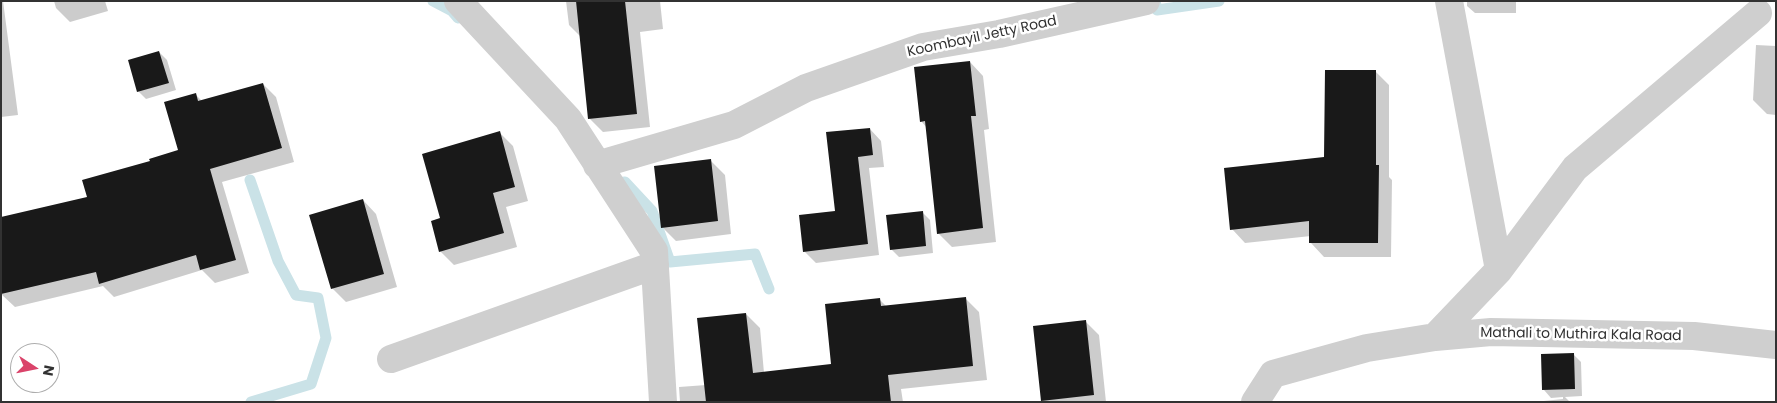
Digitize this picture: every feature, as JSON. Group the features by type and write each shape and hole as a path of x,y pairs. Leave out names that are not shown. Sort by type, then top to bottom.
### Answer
{"street":[{"path":"458,1 568,119 654,251 663,402"},
{"name":"Koombayil Jetty Road","path":"597,165 734,125 806,88 922,47 999,34 1146,1"},
{"path":"1449,1 1499,270"},
{"path":"1435,337 1499,270 1575,168 1758,13"},
{"path":"391,359 655,265"},
{"name":"Mathali to Muthira Kala Road","path":"1255,402 1273,374 1367,348 1435,337 1491,332 1684,336 1776,345"}],"building":[{"path":"576,1 625,1 637,114 588,119"},
{"path":"159,51 169,83 137,92 128,60"},
{"path":"970,61 976,116 971,116 983,228 937,234 925,121 920,122 914,67"},
{"path":"1325,70 1376,70 1376,165 1379,165 1378,243 1309,243 1309,221 1230,230 1224,168 1324,157"},
{"path":"263,83 282,148 210,169 236,260 200,270 196,255 99,284 96,272 1,294 1,217 87,197 82,180 150,161 149,159 178,150 164,102 196,93 198,101"},
{"path":"870,128 873,155 858,157 868,244 803,252 799,215 835,211 826,132"},
{"path":"500,131 515,187 493,193 504,233 439,252 431,221 440,218 422,154"},
{"path":"711,159 718,221 661,228 654,166"},
{"path":"363,199 384,274 331,289 309,215"},
{"path":"923,211 926,246 890,250 886,215"},
{"path":"966,297 973,366 888,375 891,402 706,402 697,318 746,313 753,373 831,364 825,304 880,298 881,306"},
{"path":"1086,320 1094,395 1041,401 1033,326"},
{"path":"1574,353 1575,389 1542,390 1541,354"}],"waterway":[{"path":"433,1 452,11 458,18"},
{"path":"1155,1 1157,10 1219,1"},
{"path":"250,180 278,261 296,295 318,298 326,338 311,384 251,402"},
{"path":"613,184 625,182 652,211 670,262 755,254 769,289"}]}
